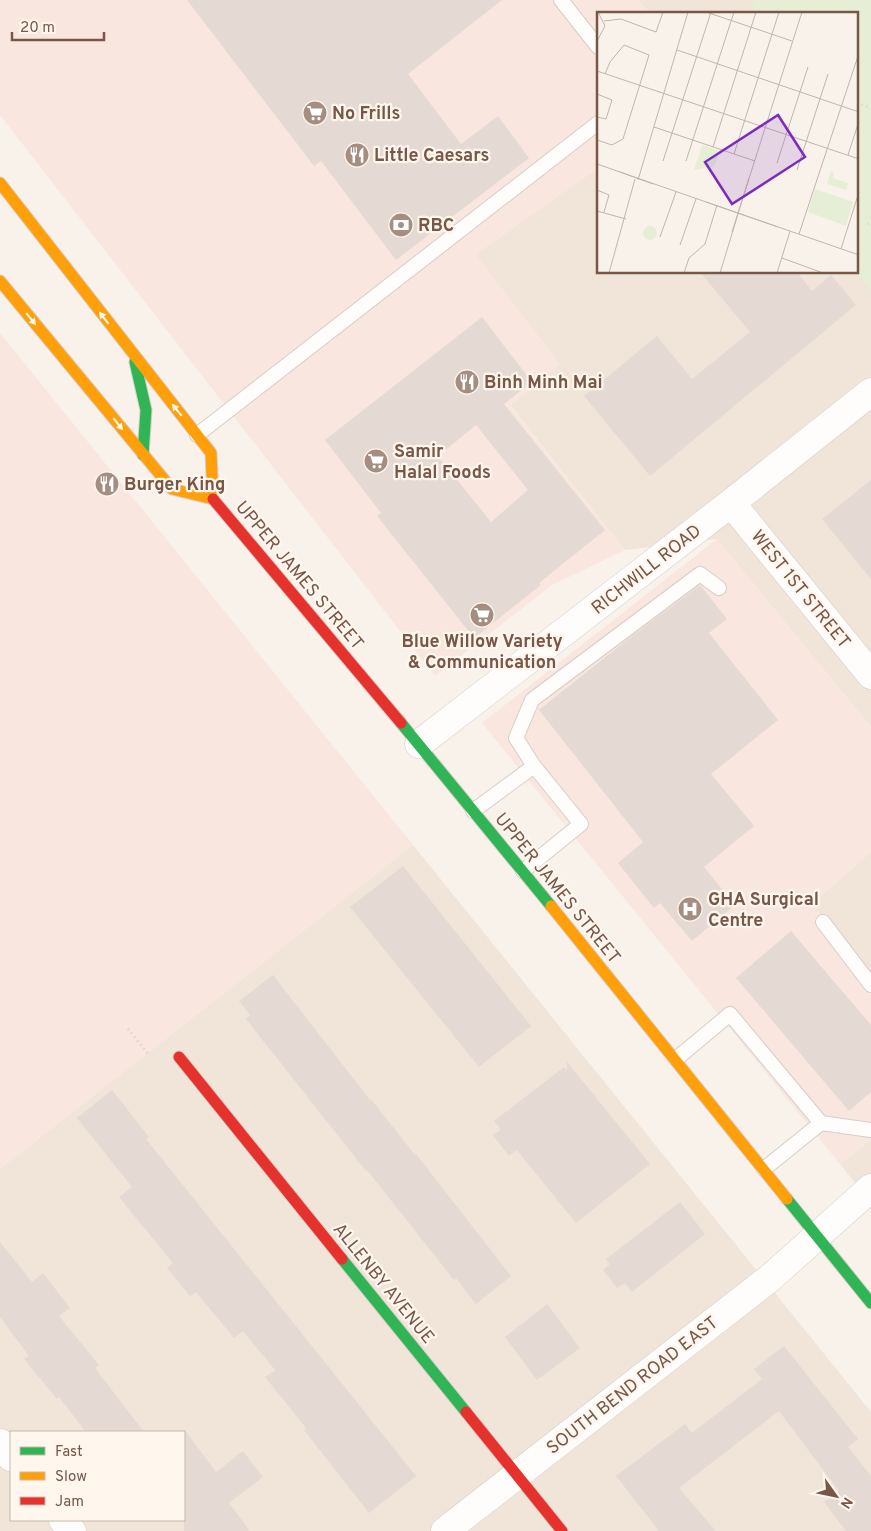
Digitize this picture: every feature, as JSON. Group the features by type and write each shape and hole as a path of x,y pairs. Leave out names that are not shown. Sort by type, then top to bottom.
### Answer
{"main road":[{"name":"UPPER JAMES STREET","path":"0,183 211,453 213,499"},
{"name":"UPPER JAMES STREET","path":"0,282 172,489 213,499 523,871 871,1303"},
{"path":"134,356 146,410 144,455"},
{"name":"ALLENBY AVENUE","path":"179,1057 562,1531"}],"street":[{"name":"RICHWILL ROAD","path":"419,744 731,504 871,392"},
{"name":"WEST 1ST STREET","path":"731,504 871,675"},
{"name":"SOUTH BEND ROAD EAST","path":"445,1531 770,1278 871,1188"},
{"path":"0,1443 10,1456"},
{"path":"64,1521 72,1531"}],"lane":[{"path":"562,0 597,46"},
{"path":"197,435 597,124"},
{"path":"523,871 581,824 534,766 516,738 532,700 700,574 719,588"},
{"path":"473,811 534,766"},
{"path":"823,922 871,985"},
{"path":"676,1060 730,1014 821,1123 871,1130"},
{"path":"764,1169 821,1123"}],"path":[{"path":"858,103 871,108"},
{"path":"128,1029 146,1052"}],"shaded area":[{"path":"0,0 639,0 648,12 597,12 597,169 476,254 560,364 510,406 625,550 552,585 435,676 0,115"},
{"path":"639,0 871,0 871,727 717,539 625,550 510,405 476,254 597,169 597,274 858,274 858,12 648,12"},
{"path":"0,333 413,845 0,1169"},
{"path":"717,539 871,727 871,852 812,904 871,979 871,1140 840,1164 482,723"},
{"path":"413,845 871,1412 871,1531 0,1531 0,1169"},
{"path":"871,852 871,979 812,904"},
{"path":"871,1140 871,1203 840,1164"}],"green space":[{"path":"755,0 871,0 871,290 858,274 858,12 749,12"}],"building":[{"path":"187,0 502,0 408,74 461,144 498,116 529,158 396,260 321,161 314,166"},
{"path":"702,274 799,274 812,291 831,275 856,305 650,476 584,396 657,336 692,379 750,332"},
{"path":"482,317 532,382 504,404 605,530 539,583 541,585 474,638 377,516 381,513 325,440","holes":["476,425 528,490 491,522 438,456"]},
{"path":"871,480 871,579 822,519"},
{"path":"700,585 727,619 709,633 778,720 711,774 754,826 704,867 735,905 692,941 660,903 654,908 618,863 643,842 539,710 633,635"},
{"path":"403,866 531,1026 479,1067 350,907"},
{"path":"791,931 871,1025 871,1092 849,1111 736,978"},
{"path":"273,975 511,1276 476,1304 456,1278 454,1280 366,1171 246,1019 250,1015 239,1001"},
{"path":"567,1062 650,1164 576,1223 517,1150 509,1156 493,1135 501,1130 494,1121 564,1067 567,1071"},
{"path":"112,1090 149,1137 146,1139 416,1476 369,1513 304,1430 306,1428 265,1377 275,1370 243,1331 234,1338 196,1292 190,1296 167,1268 173,1263 119,1197 132,1187 77,1118"},
{"path":"680,1202 705,1234 632,1292 625,1283 617,1288 603,1270 610,1264 606,1259"},
{"path":"0,1242 32,1282 43,1273 70,1308 59,1316 99,1365 95,1368 143,1431 85,1431 59,1397 57,1399 24,1359 29,1356 0,1317"},
{"path":"547,1304 580,1348 537,1380 505,1337"},
{"path":"784,1346 858,1439 848,1447 871,1476 871,1531 846,1531 824,1502 839,1491 779,1411 679,1488 716,1531 659,1531 616,1476 685,1424 692,1433 762,1379 754,1369"},
{"path":"184,1429 216,1472 243,1451 263,1477 229,1503 250,1531 184,1531"}],"traffic: fast":[{"path":"135,362 146,410 143,455"},
{"path":"401,723 551,906"},
{"path":"787,1199 871,1303"},
{"path":"342,1259 466,1412"}],"traffic: slow":[{"path":"0,183 211,453 213,499"},
{"path":"0,281 172,489 213,499"},
{"path":"551,906 787,1199"}],"traffic: jam":[{"path":"213,499 401,723"},
{"path":"179,1057 342,1259"},
{"path":"466,1412 562,1531"}],"place":[{"name":"No Frills","path":"315,113"},
{"name":"Little Caesars","path":"357,155"},
{"name":"RBC","path":"401,225"},
{"name":"Binh Minh Mai","path":"467,382"},
{"name":"Samir Halal Foods","path":"376,461"},
{"name":"Burger King","path":"107,484"},
{"name":"Blue Willow Variety & Communication","path":"482,615"},
{"name":"GHA Surgical Centre","path":"690,909"}]}
